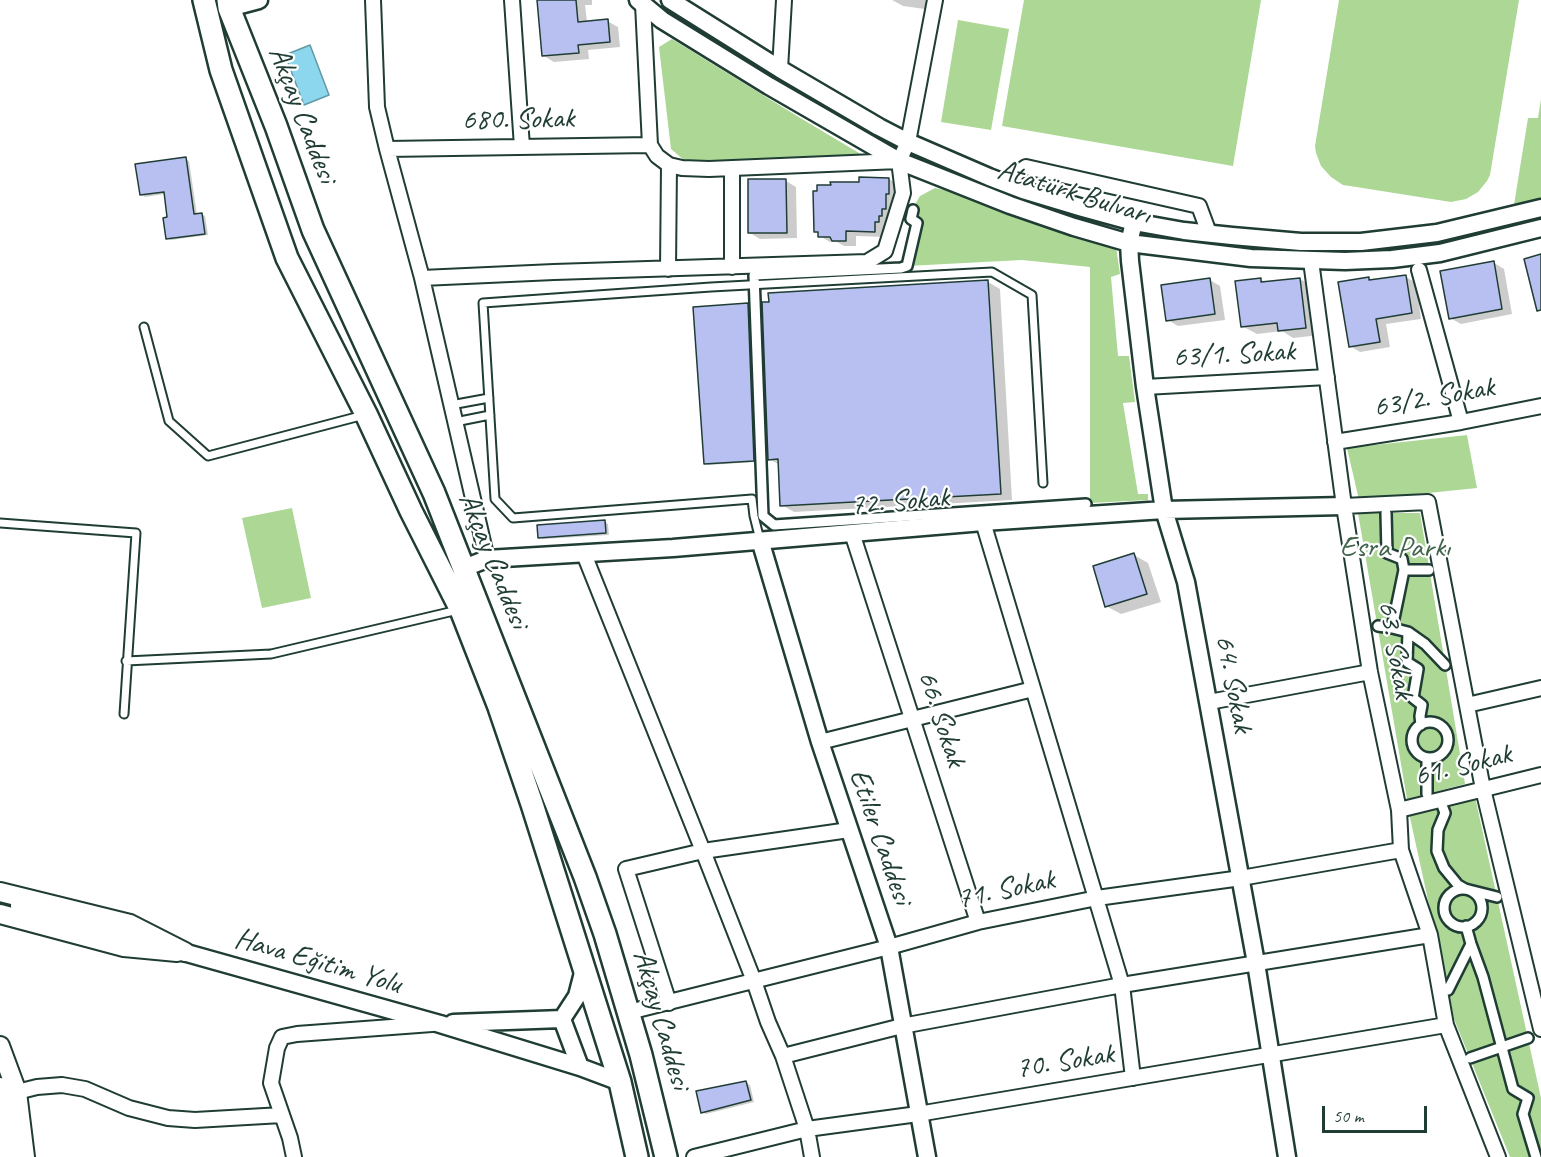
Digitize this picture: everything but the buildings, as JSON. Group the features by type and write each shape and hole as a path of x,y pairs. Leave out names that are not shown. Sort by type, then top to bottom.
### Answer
{"highway":[{"name":"Akçay Caddesi","path":"204,0 221,70 287,258 366,414 460,610 499,707 620,1082 637,1157"},
{"name":"Akçay Caddesi","path":"229,4 314,230 380,378 425,471 585,877 629,1012 666,1157"}],"main road":[{"path":"0,892 130,924 185,952"},
{"path":"0,914 124,947 185,952"},
{"path":"0,1046 8,1090 25,1157"},
{"path":"8,1090 9,1157"}],"street":[{"path":"229,4 259,0"},
{"path":"373,0 377,107 422,278 487,559"},
{"path":"512,0 522,147"},
{"name":"Atatürk Bulvarı","path":"670,0 780,69 908,142 1008,184 1134,222 1184,231 1300,242 1361,242 1437,233 1541,208"},
{"path":"780,69 784,0"},
{"path":"422,278 867,262 885,251 903,192 899,161 908,142 935,0"},
{"path":"640,2 650,145 657,156 669,165 682,168 732,168 899,161"},
{"name":"Atatürk Bulvarı","path":"640,2 662,20 769,86 899,161 1010,206 1130,243 1251,258 1345,261 1392,259 1440,253 1541,228"},
{"name":"680. Sokak","path":"387,149 650,145"},
{"path":"668,269 669,165"},
{"path":"1008,184 1017,173 1026,167 1199,207 1209,233"},
{"path":"732,168 732,267"},
{"path":"913,210 910,219 917,223 907,266 754,275 763,516 774,525 1086,504"},
{"name":"64. Sokak","path":"1134,222 1130,243 1130,261 1145,387 1164,510 1186,582 1209,702 1257,963 1287,1157"},
{"path":"1311,261 1344,506"},
{"path":"1419,270 1461,422"},
{"name":"63/1. Sokak","path":"1145,387 1327,377"},
{"name":"63/2. Sokak","path":"1335,442 1461,422 1541,406"},
{"name":"63. Sokak","path":"1498,1157 1446,1026 1430,935 1401,850 1399,810 1370,672 1344,506 1428,502 1483,789 1534,973 1541,1029"},
{"name":"72. Sokak","path":"464,567 487,559 673,548 983,522 1164,510 1344,506"},
{"path":"1386,513 1387,553 1402,559 1404,570 1392,628"},
{"path":"983,522 1122,985 1132,1078"},
{"name":"66. Sokak","path":"852,533 978,922"},
{"name":"Etiler Caddesi","path":"760,540 820,742 889,947 927,1157"},
{"path":"584,554 704,851 783,1056 807,1129 812,1157"},
{"path":"1404,570 1429,570"},
{"path":"1377,626 1408,632 1425,644 1445,665"},
{"path":"1408,632 1407,662 1419,669 1413,698 1422,705 1421,725"},
{"path":"1209,702 1370,672"},
{"path":"1467,705 1541,688"},
{"path":"820,742 1033,689"},
{"path":"1433,722 1446,732 1448,738 1443,753 1427,758 1416,752 1412,741 1416,729 1421,725 1433,722"},
{"path":"1427,758 1427,794"},
{"name":"61. Sokak","path":"1399,810 1541,775"},
{"path":"1442,805 1445,813 1438,830 1437,851 1444,868 1458,885 1465,889 1476,894 1482,904 1475,922 1466,926 1457,926 1447,918 1444,912 1445,900 1459,889 1465,889 1497,897"},
{"path":"669,1003 626,869 704,851 849,830"},
{"name":"71. Sokak","path":"629,1012 889,947 978,922 1097,898 1241,878 1401,850"},
{"name":"Hava Eğitim Yolu","path":"0,901 440,1024 580,1067 620,1082"},
{"path":"1466,926 1483,977 1513,1089 1528,1098 1523,1114 1536,1157"},
{"path":"783,1056 902,1026 1122,985 1430,935"},
{"path":"1448,990 1471,944"},
{"path":"562,1019 577,996 584,969"},
{"path":"294,1157 290,1138 271,1083 277,1048 282,1037 440,1024 562,1019"},
{"path":"562,1019 580,1067"},
{"name":"70. Sokak","path":"694,1157 807,1129 918,1114 1446,1026"},
{"path":"1470,1058 1528,1038"},
{"path":"8,1090 62,1085 85,1089 129,1108 168,1118 195,1120 282,1115"}],"lane":[{"path":"760,540 752,499 513,518 495,499 483,303 992,272 1032,295 1043,483"},
{"path":"144,327 169,421 208,456 366,414"},
{"path":"451,405 489,398"},
{"path":"455,422 490,415"},
{"path":"0,523 136,533 124,714"},
{"path":"126,661 271,654 460,610"}],"green space":[{"path":"1024,0 1261,0 1233,166 1002,126"},
{"path":"1339,0 1519,0 1490,175 1478,192 1466,199 1451,202 1343,185 1321,166 1315,146"},
{"path":"958,20 1009,29 991,130 941,122"},
{"path":"672,39 864,156 685,161 671,149 659,47"},
{"path":"1541,99 1541,204 1513,211 1528,118 1538,118"},
{"path":"935,188 1116,247 1120,274 1111,277 1118,356 1129,356 1135,402 1123,403 1138,494 1148,494 1148,500 1090,503 1090,267 1022,260 907,266 917,223 914,206 920,196"},
{"path":"1467,435 1477,488 1359,500 1347,448"},
{"path":"292,508 311,598 262,608 242,518"},
{"name":"Esra Parkı","path":"1358,513 1420,513 1465,784 1407,799"},
{"path":"1475,797 1541,1098 1541,1157 1510,1157 1454,1019 1409,813"}],"water":[{"path":"310,45 329,95 304,105 285,55"}]}
